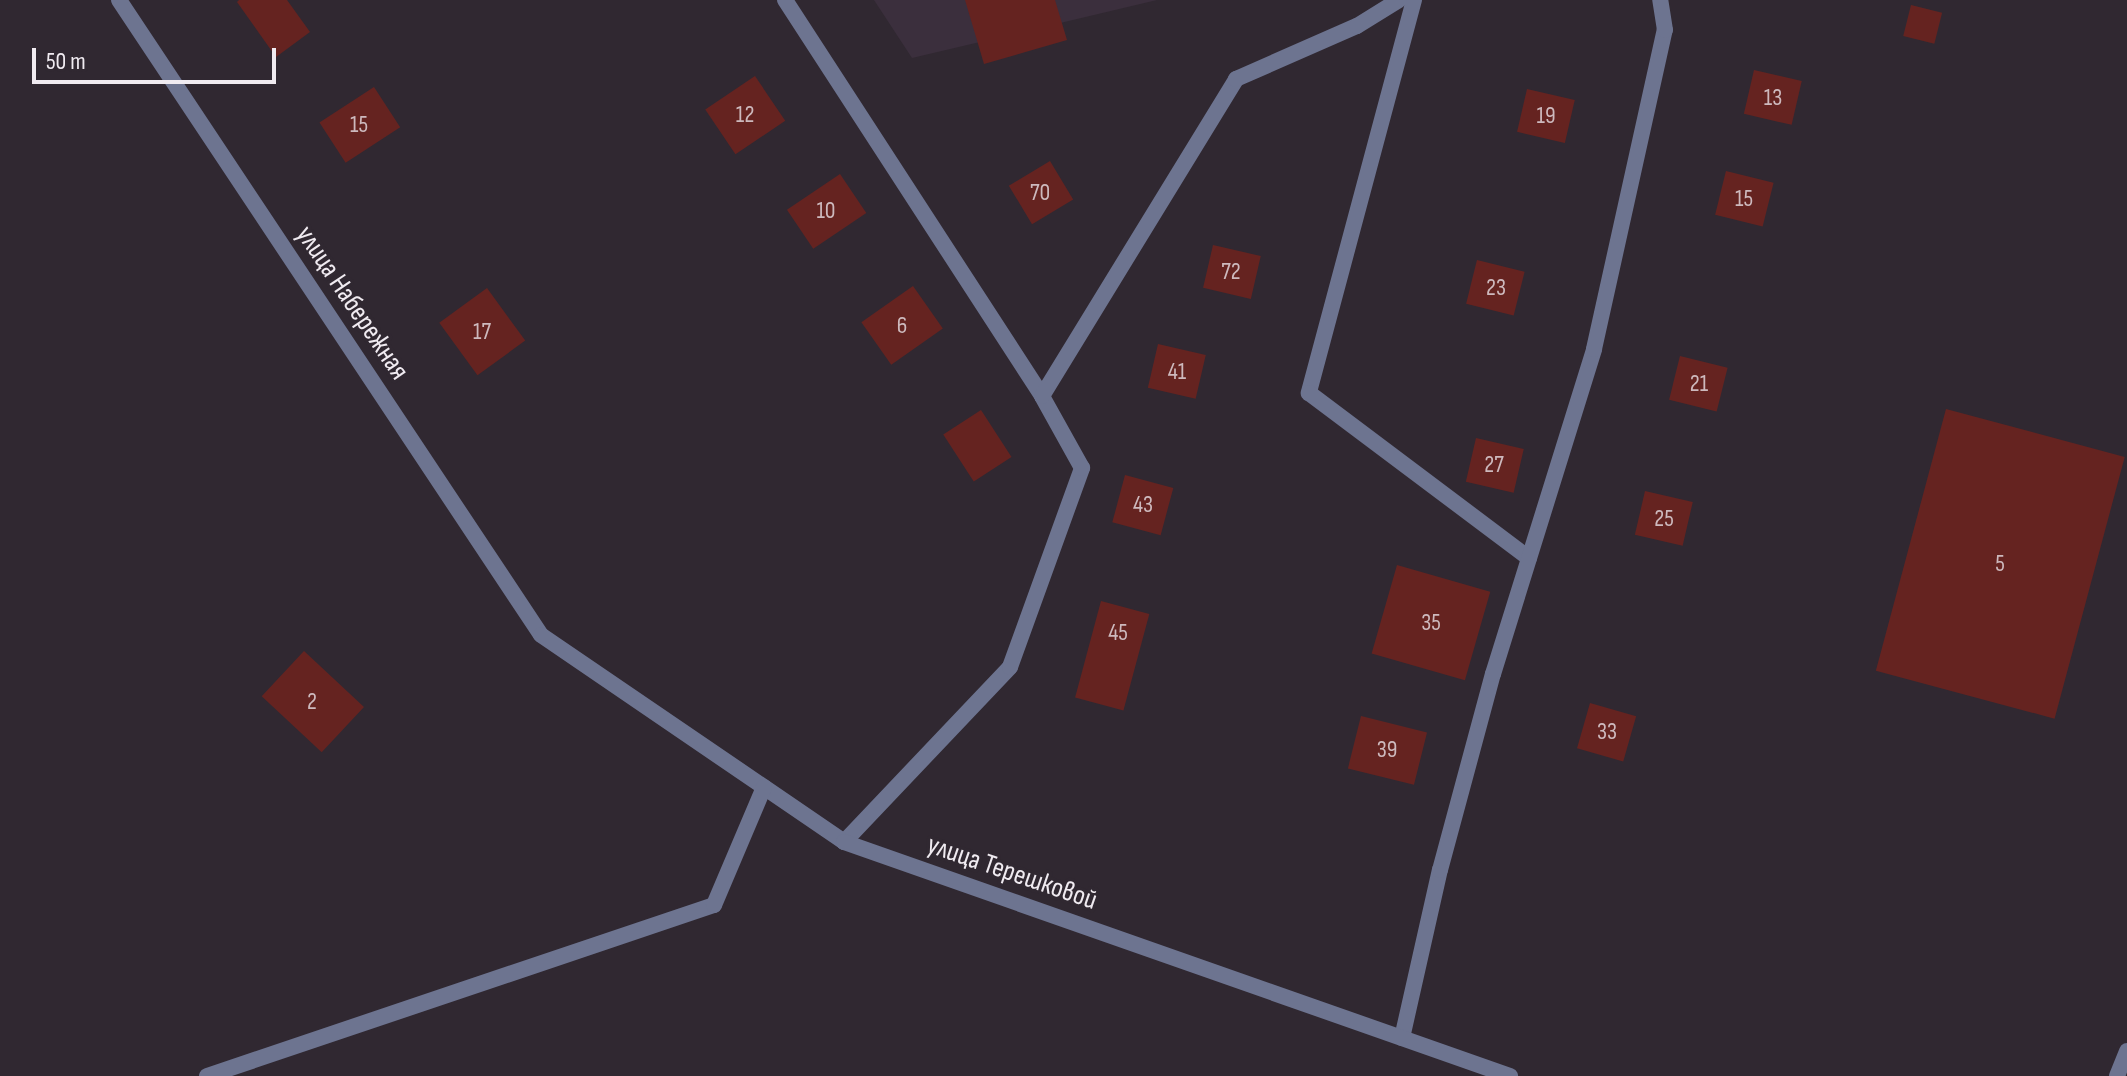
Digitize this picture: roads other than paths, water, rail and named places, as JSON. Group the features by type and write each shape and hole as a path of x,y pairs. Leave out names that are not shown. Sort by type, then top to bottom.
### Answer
{"street":[{"name":"улица Набережная","path":"119,0 541,635"},
{"path":"785,0 1042,396 1082,468 1010,667 844,842"},
{"path":"1042,396 1236,79 1357,26 1399,0"},
{"path":"1414,0 1309,393 1529,558"},
{"path":"1402,1038 1444,855 1493,674 1594,349 1665,30 1660,0"},
{"name":"улица Терешковой","path":"541,635 844,842 1510,1076"},
{"path":"207,1076 714,905 764,787"},
{"path":"2117,1076 2127,1051"}]}
